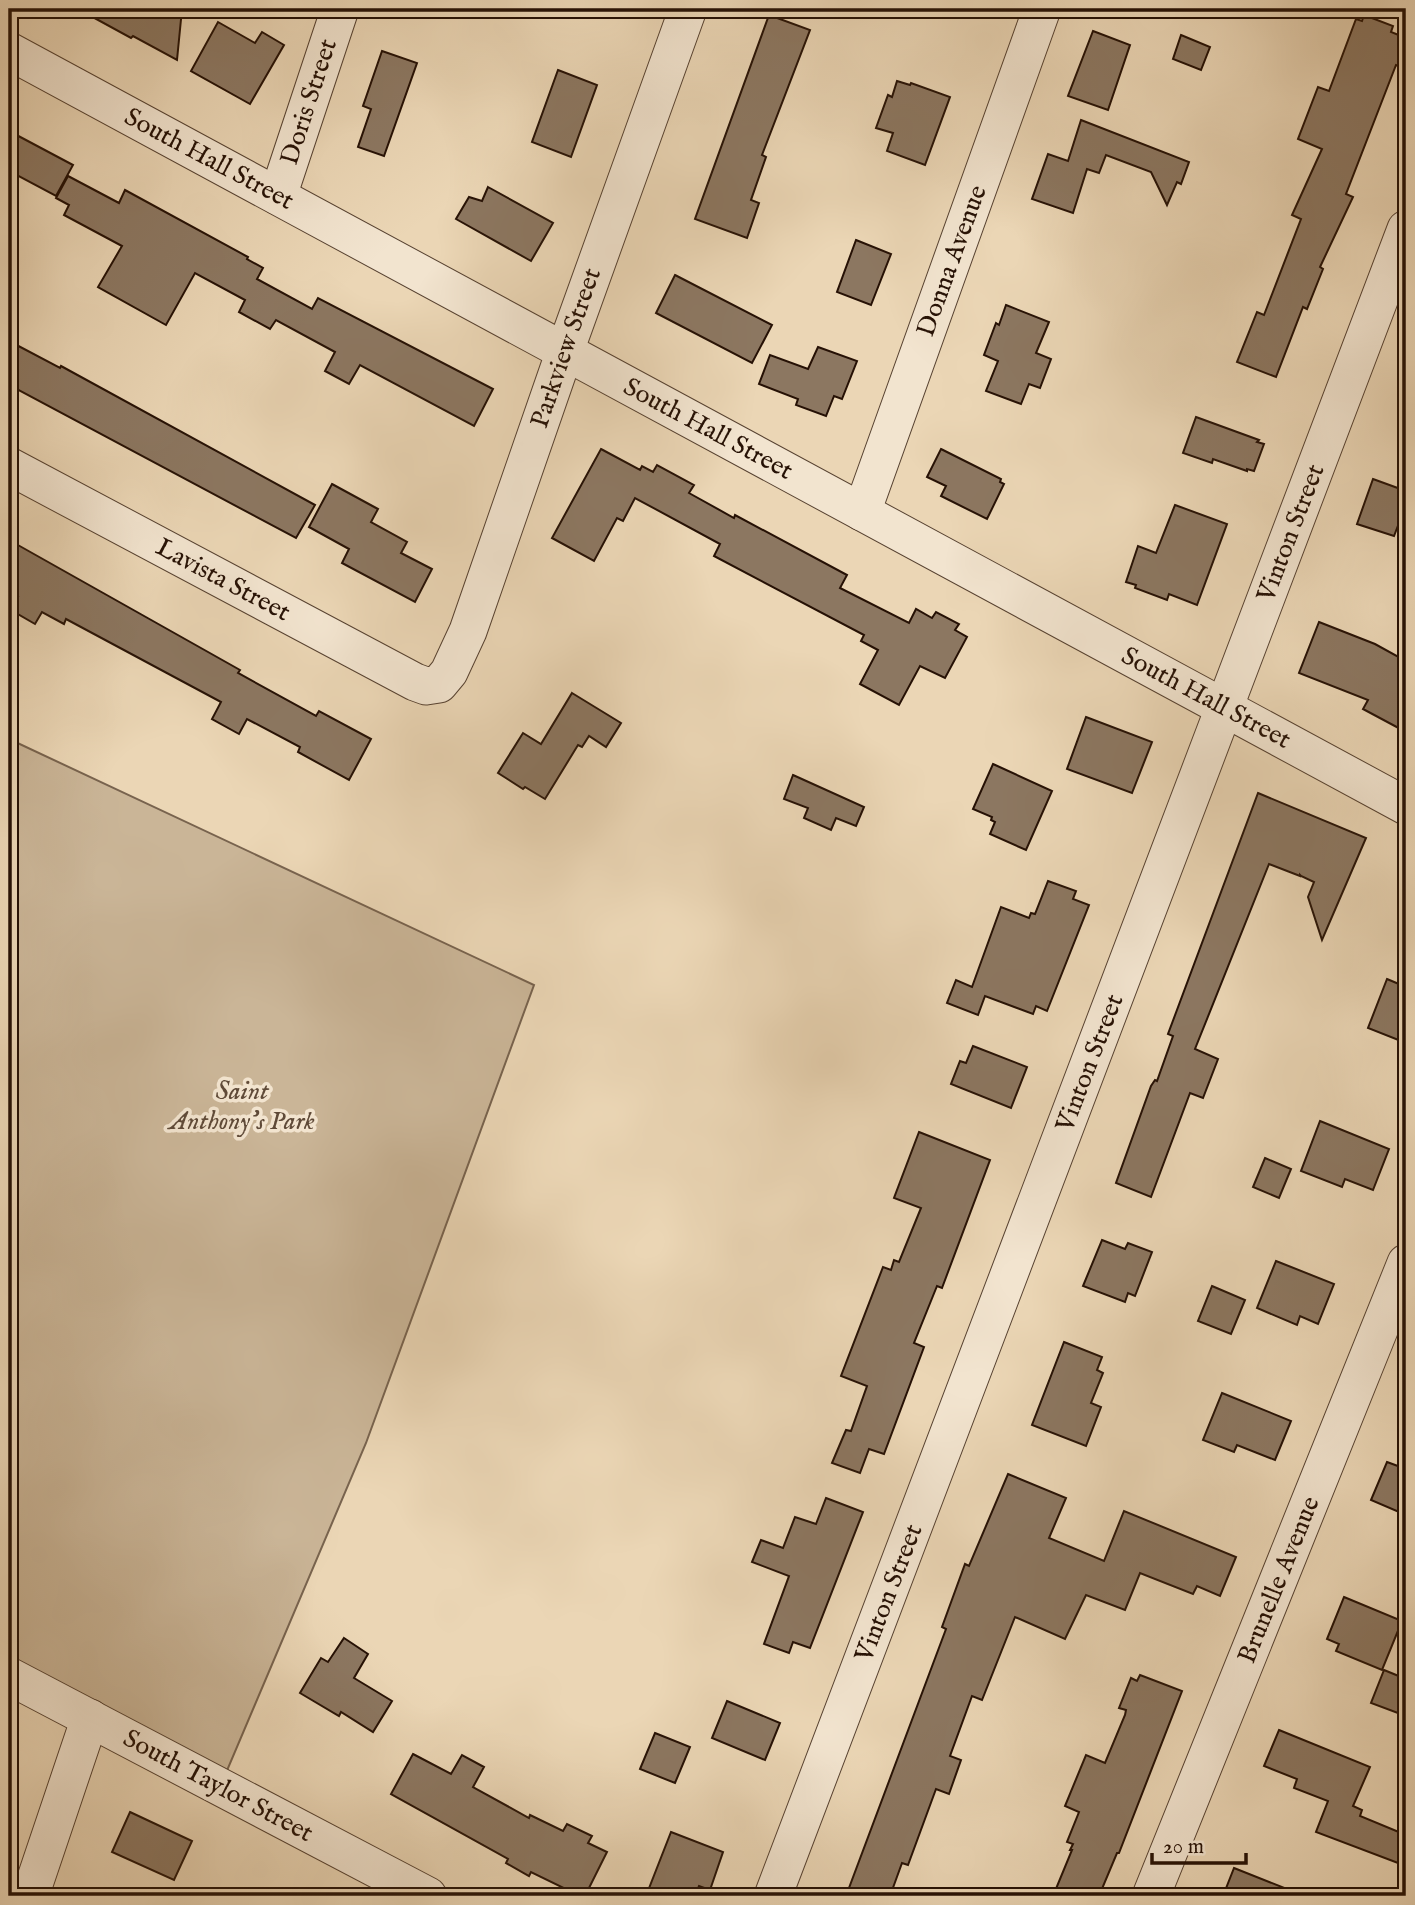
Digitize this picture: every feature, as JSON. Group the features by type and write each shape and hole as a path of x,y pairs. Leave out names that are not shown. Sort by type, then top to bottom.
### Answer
{"street":[{"name":"Doris Street","path":"278,196 340,9"},
{"name":"Parkview Street","path":"439,684 449,672 468,631 688,9"},
{"name":"Donna Avenue","path":"862,512 1042,9"},
{"name":"South Hall Street","path":"9,51 1406,806"},
{"name":"Vinton Street","path":"773,1896 1406,229"},
{"name":"Lavista Street","path":"9,466 415,682 426,686 439,684"},
{"name":"Brunelle Avenue","path":"1151,1896 1406,1263"},
{"name":"South Taylor Street","path":"9,1676 428,1896"},
{"path":"30,1896 90,1718"}],"green space":[{"name":"Saint Anthony's Park","path":"9,739 534,985 366,1443 220,1787 9,1677"}],"building":[{"path":"78,9 182,9 177,60 133,36 131,38"},
{"path":"769,15 810,30 762,155 766,157 751,200 759,203 747,238 695,219"},
{"path":"1364,15 1393,26 1391,32 1406,38 1406,69 1396,65 1346,194 1353,197 1320,267 1323,269 1307,309 1303,307 1276,377 1237,362 1257,312 1264,315 1301,219 1292,215 1322,149 1298,139 1318,87 1329,91 1356,19 1362,21"},
{"path":"218,22 255,43 262,32 284,45 250,104 191,71"},
{"path":"1093,31 1130,45 1108,110 1068,96"},
{"path":"1181,35 1210,47 1201,70 1173,59"},
{"path":"382,51 417,63 384,156 358,147 371,109 363,106"},
{"path":"558,70 597,85 571,157 532,142"},
{"path":"897,81 910,85 911,83 950,97 925,165 887,151 893,133 876,128 888,95 892,97"},
{"path":"1081,120 1189,162 1181,184 1177,182 1167,205 1151,172 1106,155 1099,173 1087,169 1073,213 1032,199 1048,154 1068,161"},
{"path":"9,131 73,165 56,196 9,171"},
{"path":"68,176 119,203 125,190 248,257 247,259 263,268 257,279 312,309 318,298 493,389 474,426 360,365 349,384 325,371 335,352 276,320 270,329 239,312 245,300 195,273 166,325 98,287 122,246 64,215 69,205 56,198"},
{"path":"488,187 553,223 531,261 456,219 469,197 482,201"},
{"path":"856,240 891,254 871,305 837,292"},
{"path":"675,275 772,325 752,363 656,313"},
{"path":"1006,305 1049,322 1036,353 1051,359 1040,388 1029,384 1021,404 986,391 998,361 984,355"},
{"path":"9,341 60,368 61,366 315,505 296,538 9,385"},
{"path":"818,347 857,361 842,399 834,396 826,416 796,405 798,399 759,384 770,355 808,369"},
{"path":"1196,417 1264,444 1254,471 1213,459 1212,463 1183,453"},
{"path":"601,449 640,470 642,466 653,472 657,465 694,485 689,493 847,575 840,588 909,623 916,609 932,618 936,612 959,624 955,630 967,637 945,678 920,666 899,705 860,684 878,650 861,641 864,635 714,556 720,544 635,498 623,521 617,518 594,561 552,538"},
{"path":"941,449 1001,479 1000,482 1004,484 987,519 941,496 946,486 927,477"},
{"path":"1373,479 1406,491 1406,526 1399,523 1394,536 1357,524"},
{"path":"332,484 378,509 371,522 407,542 401,553 432,569 415,602 342,563 349,549 309,527"},
{"path":"1175,505 1227,524 1197,605 1169,594 1167,600 1126,582 1138,546 1156,553"},
{"path":"9,540 240,670 238,673 316,716 319,711 371,739 349,780 298,752 300,747 247,719 239,734 212,719 221,702 66,619 64,624 42,612 35,624 11,610 18,597 9,592"},
{"path":"1319,622 1375,644 1406,661 1406,732 1363,709 1368,700 1299,673"},
{"path":"572,693 621,723 606,747 589,736 582,747 578,745 545,799 498,773 523,733 541,744"},
{"path":"1086,717 1152,742 1132,793 1067,769"},
{"path":"993,764 1052,791 1026,850 990,834 995,822 991,820 992,817 973,809"},
{"path":"793,775 864,807 856,826 836,818 831,830 804,818 808,808 784,799"},
{"path":"1258,793 1366,838 1322,940 1308,897 1314,882 1269,864 1195,1049 1218,1059 1203,1098 1190,1093 1151,1197 1116,1183 1151,1086 1157,1081 1173,1036 1168,1034"},
{"path":"1048,881 1076,891 1073,899 1089,905 1047,1011 1036,1006 1033,1014 985,996 978,1015 947,1003 956,980 972,987 1001,907 1029,918 1031,913 1035,914"},
{"path":"1387,979 1406,987 1406,1043 1368,1028"},
{"path":"973,1046 1027,1067 1011,1108 951,1084 960,1061 966,1063"},
{"path":"1320,1121 1389,1149 1373,1190 1345,1179 1342,1187 1301,1171"},
{"path":"919,1132 990,1160 942,1288 937,1286 914,1343 924,1347 884,1454 869,1449 860,1473 832,1463 846,1430 851,1431 867,1386 841,1376 883,1267 891,1270 894,1260 899,1262 921,1208 894,1198"},
{"path":"1265,1158 1291,1169 1279,1198 1253,1187"},
{"path":"1102,1240 1125,1249 1128,1243 1152,1252 1135,1296 1128,1293 1125,1302 1083,1286"},
{"path":"1276,1261 1334,1284 1318,1324 1300,1316 1297,1325 1257,1308"},
{"path":"1212,1286 1245,1300 1231,1334 1198,1321"},
{"path":"1064,1342 1102,1357 1097,1370 1103,1373 1091,1403 1101,1407 1086,1446 1032,1425"},
{"path":"1222,1393 1291,1421 1275,1460 1237,1445 1234,1452 1203,1440"},
{"path":"1387,1462 1406,1469 1406,1515 1371,1500"},
{"path":"1008,1474 1066,1498 1049,1538 1104,1561 1124,1511 1236,1557 1220,1596 1197,1586 1193,1594 1140,1573 1125,1610 1086,1595 1065,1639 1015,1617 982,1700 972,1696 950,1756 961,1760 949,1794 936,1789 908,1865 902,1863 890,1896 846,1896 946,1629 942,1627 965,1564 969,1566"},
{"path":"826,1498 863,1512 810,1648 793,1642 789,1653 764,1644 789,1576 752,1562 761,1540 783,1548 795,1517 816,1524"},
{"path":"1344,1597 1402,1621 1382,1670 1336,1651 1339,1644 1327,1639"},
{"path":"344,1638 368,1654 354,1678 392,1701 373,1732 341,1712 339,1716 300,1693 321,1658 328,1662"},
{"path":"1384,1670 1406,1679 1406,1716 1371,1703"},
{"path":"1140,1675 1182,1691 1119,1853 1099,1896 1053,1896 1072,1850 1073,1844 1067,1842 1079,1812 1065,1806 1086,1755 1105,1763 1125,1715 1126,1710 1119,1708 1131,1678 1137,1681"},
{"path":"727,1701 780,1723 765,1760 712,1738"},
{"path":"1279,1730 1370,1767 1353,1806 1362,1810 1360,1816 1406,1835 1406,1866 1316,1832 1328,1801 1294,1788 1297,1779 1264,1766"},
{"path":"655,1733 690,1747 675,1783 640,1769"},
{"path":"413,1754 451,1774 462,1755 484,1767 473,1787 529,1818 530,1815 563,1831 567,1824 592,1836 588,1843 607,1852 585,1896 531,1872 529,1876 506,1863 508,1859 391,1794"},
{"path":"130,1812 192,1841 174,1880 112,1852"},
{"path":"671,1832 723,1852 710,1890 699,1886 695,1896 646,1896"},
{"path":"1234,1868 1302,1895 1302,1896 1223,1896"}]}
